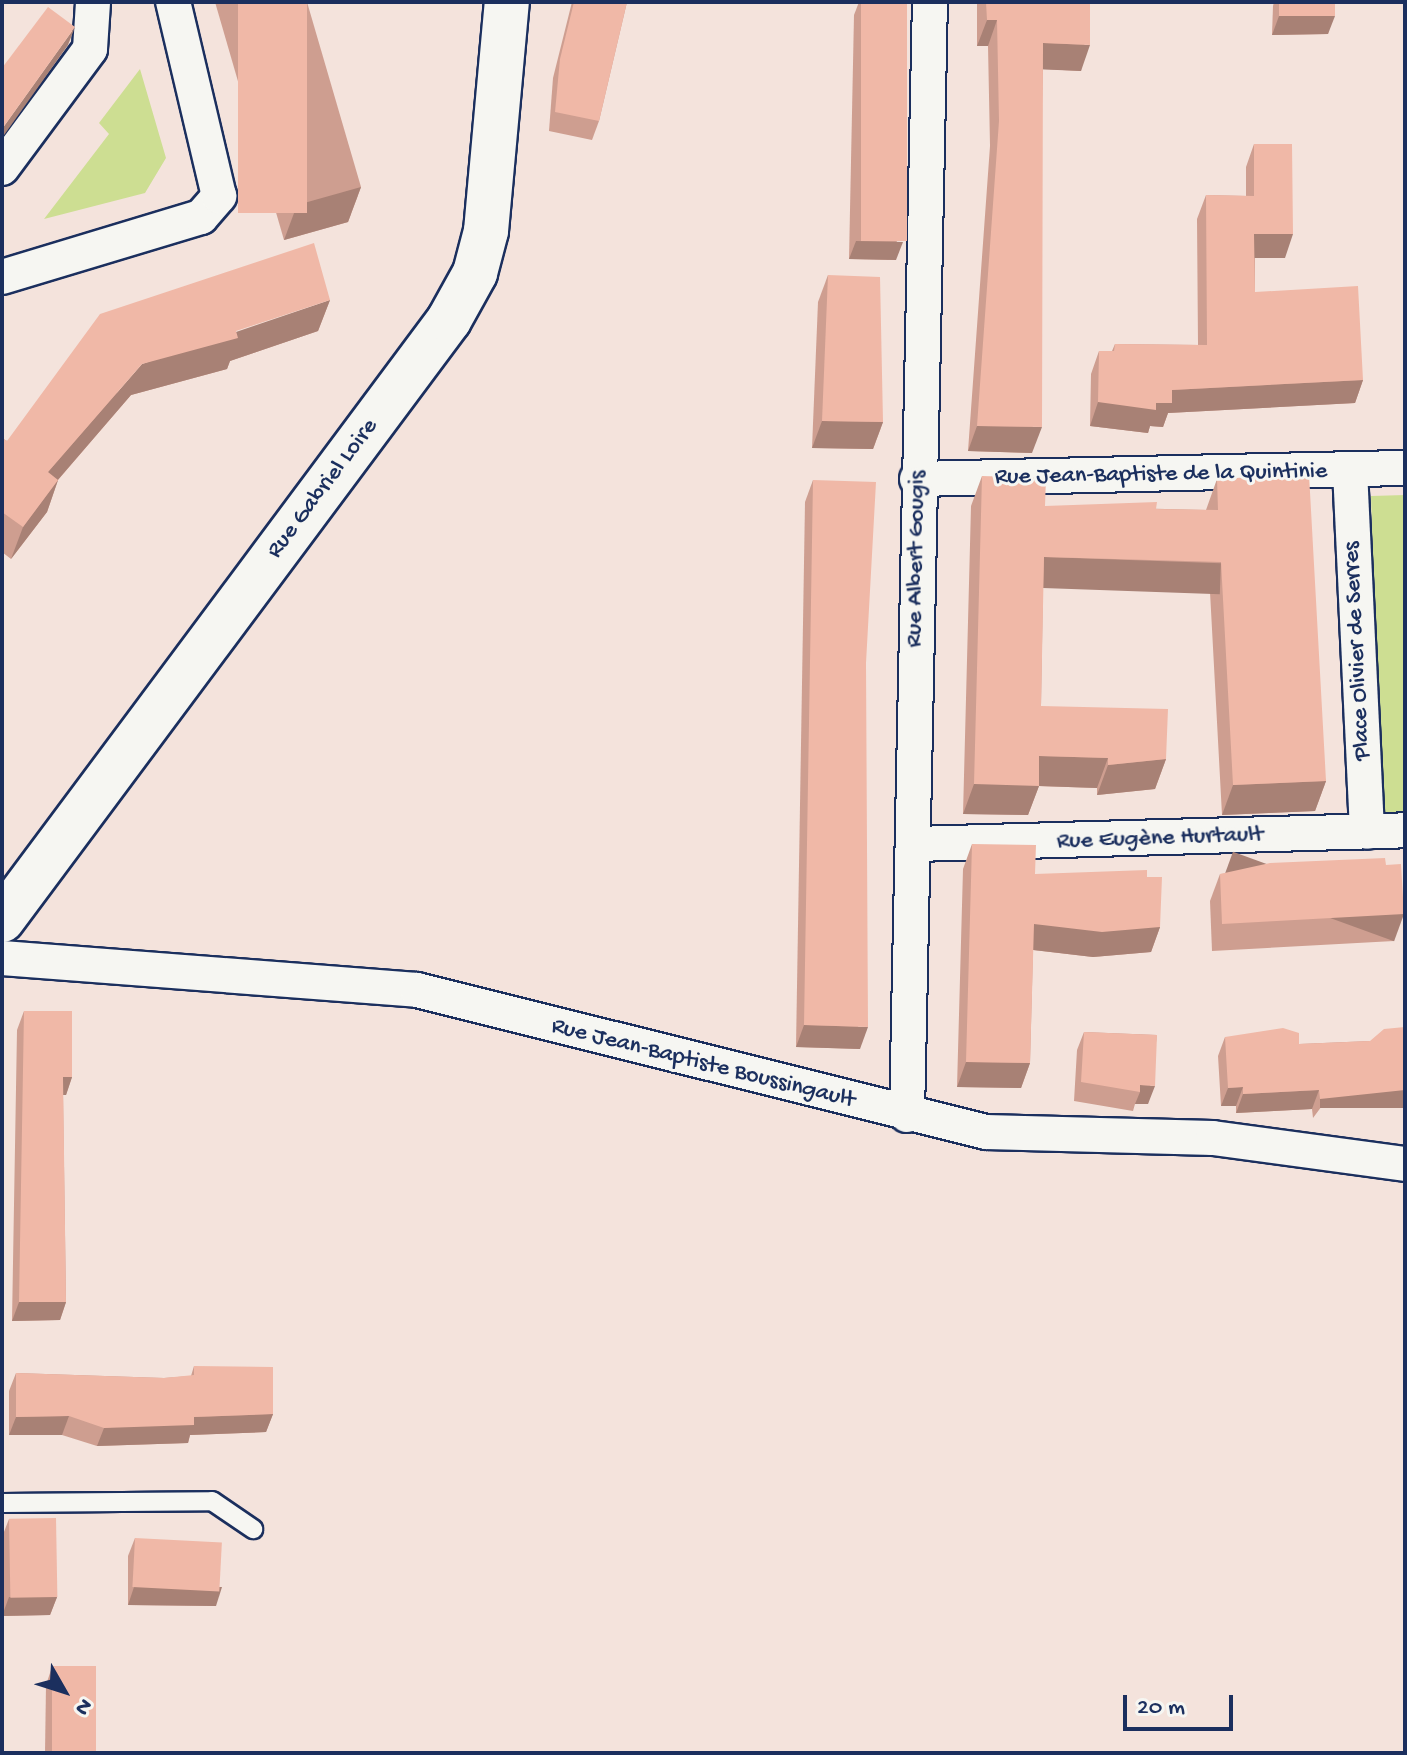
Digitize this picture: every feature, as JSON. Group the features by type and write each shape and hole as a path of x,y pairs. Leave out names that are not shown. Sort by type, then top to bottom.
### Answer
{"street":[{"path":"2,168 90,49 93,2"},
{"path":"2,277 201,217 219,196 173,2"},
{"name":"Rue Gabriel Loire","path":"2,920 449,320 475,273 486,231 507,2"},
{"name":"Rue Albert Gougis","path":"907,1115 915,844 917,479 930,2"},
{"name":"Rue Jean-Baptiste de la Quintinie","path":"917,479 1405,468"},
{"name":"Place Olivier de Serres","path":"1350,470 1367,832"},
{"name":"Rue Eugène Hurtault","path":"915,844 1405,830"},
{"name":"Rue Jean-Baptiste Boussingault","path":"2,958 417,990 907,1115 986,1132 1213,1138 1405,1164"}],"lane":[{"path":"2,1503 212,1501 253,1529"}],"green space":[{"path":"140,69 166,158 145,193 44,219 109,134 99,123"},
{"path":"1405,495 1405,813 1380,814 1371,496"}],"building":[{"path":"238,2 307,2 307,213 238,213"},
{"path":"574,2 627,2 599,121 555,112 560,59"},
{"path":"861,2 907,2 907,241 861,241"},
{"path":"986,2 1090,2 1090,45 1043,43 1042,427 977,426 999,121 997,20 987,20"},
{"path":"1279,2 1335,2 1335,16 1279,16"},
{"path":"48,7 75,27 2,129 2,68"},
{"path":"1254,144 1292,144 1293,234 1254,234 1255,292 1358,286 1363,380 1172,390 1172,403 1156,403 1156,410 1098,402 1099,351 1114,351 1115,344 1207,345 1206,195 1254,196"},
{"path":"314,243 330,300 236,331 238,338 142,364 48,472 58,480 23,527 2,512 2,438 7,441 100,314"},
{"path":"828,275 880,277 883,422 822,421"},
{"path":"1309,474 1326,781 1233,785 1221,562 1044,557 1041,706 1168,709 1166,759 1108,765 1108,758 1039,756 1039,786 974,784 982,476 1046,478 1045,506 1157,502 1156,509 1218,510 1217,479"},
{"path":"813,480 876,482 866,663 868,1027 804,1025"},
{"path":"972,844 1036,845 1035,874 1147,870 1147,877 1162,877 1160,927 1102,932 1034,924 1030,1063 966,1062"},
{"path":"1385,858 1386,865 1401,864 1404,914 1222,924 1220,874 1270,863"},
{"path":"24,1011 72,1011 72,1077 63,1077 66,1302 19,1302"},
{"path":"1405,1027 1405,1090 1320,1099 1319,1090 1243,1094 1243,1087 1228,1088 1225,1037 1283,1028 1299,1033 1299,1044 1370,1041 1384,1029"},
{"path":"1084,1032 1157,1035 1155,1086 1140,1085 1140,1092 1081,1082"},
{"path":"194,1366 273,1367 273,1414 194,1417 194,1425 104,1428 69,1416 16,1417 16,1373 164,1378 194,1375"},
{"path":"56,1518 57,1597 10,1598 9,1519"},
{"path":"135,1538 222,1543 219,1591 132,1587"},
{"path":"52,1666 96,1666 96,1753 52,1753"}]}
